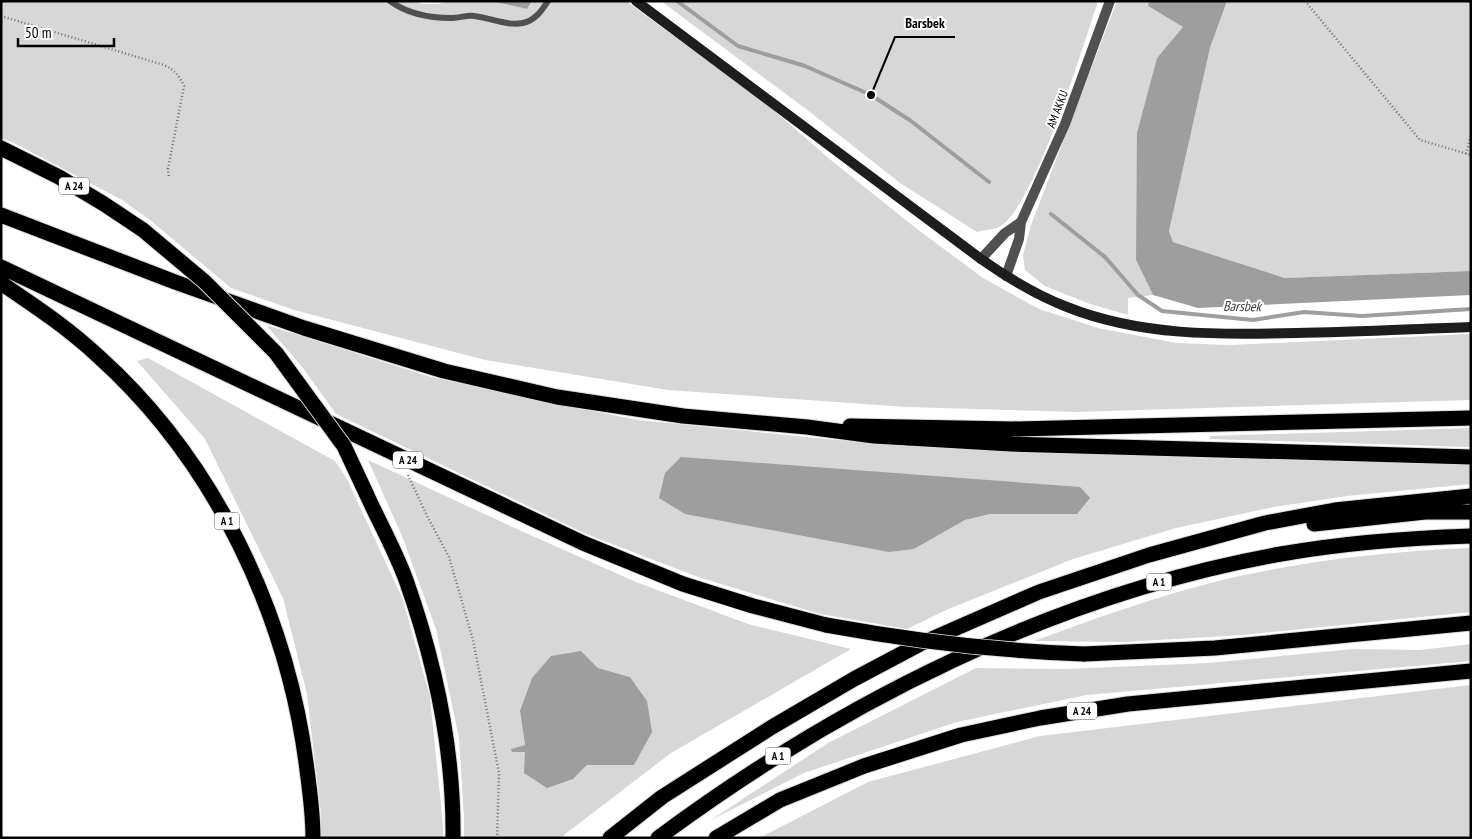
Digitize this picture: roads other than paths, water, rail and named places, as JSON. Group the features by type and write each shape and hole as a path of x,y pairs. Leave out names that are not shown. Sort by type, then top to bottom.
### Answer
{"highway":[{"name":"A 24","path":"1,148 59,177 104,204 143,230 205,282 276,353 344,446 405,579 431,657 447,742 453,838"},
{"path":"1,215 175,282 294,325 444,371 557,397 651,412 806,427 874,436 1011,444 1471,457"},
{"name":"A 24","path":"1,267 583,543 683,584 753,606 826,625 952,645 1017,651 1084,654 1215,648 1471,623"},
{"name":"A 1","path":"1,283 58,322 99,356 139,398 192,466 230,525 270,613 288,669 304,742 312,810 313,838"},
{"path":"806,427 875,425 1012,429 1205,426 1471,418"},
{"name":"A 1","path":"610,838 662,797 772,727 854,679 920,644 1039,592 1149,555 1265,523 1335,510 1471,496"},
{"name":"A 1","path":"1201,541 1328,522 1425,512 1471,512"},
{"name":"A 1","path":"658,838 749,774 868,704 932,670 1050,619 1159,582 1282,554 1387,541 1471,536"},
{"name":"A 24","path":"716,838 780,800 864,766 961,735 1040,718 1128,704 1471,671"}],"main road":[{"path":"636,1 981,259 1040,296 1067,308 1127,324 1188,333 1231,334 1471,327"}],"street":[{"name":"AM AKKU","path":"1006,276 1019,239 1021,222 1065,124 1110,1"},
{"name":"AM AKKU","path":"981,259 1005,233 1021,222"}],"lane":[{"path":"390,1 402,10 431,17 473,16 503,24 525,23 538,15 548,1"}],"waterway":[{"name":"Barsbek","path":"677,1 738,46 805,66 871,95 911,121 989,182"},
{"name":"Barsbek","path":"1051,214 1105,257 1138,295 1162,311 1253,320 1304,312 1362,316 1471,309"}],"place":[{"name":"Barsbek","path":"871,95"}]}
